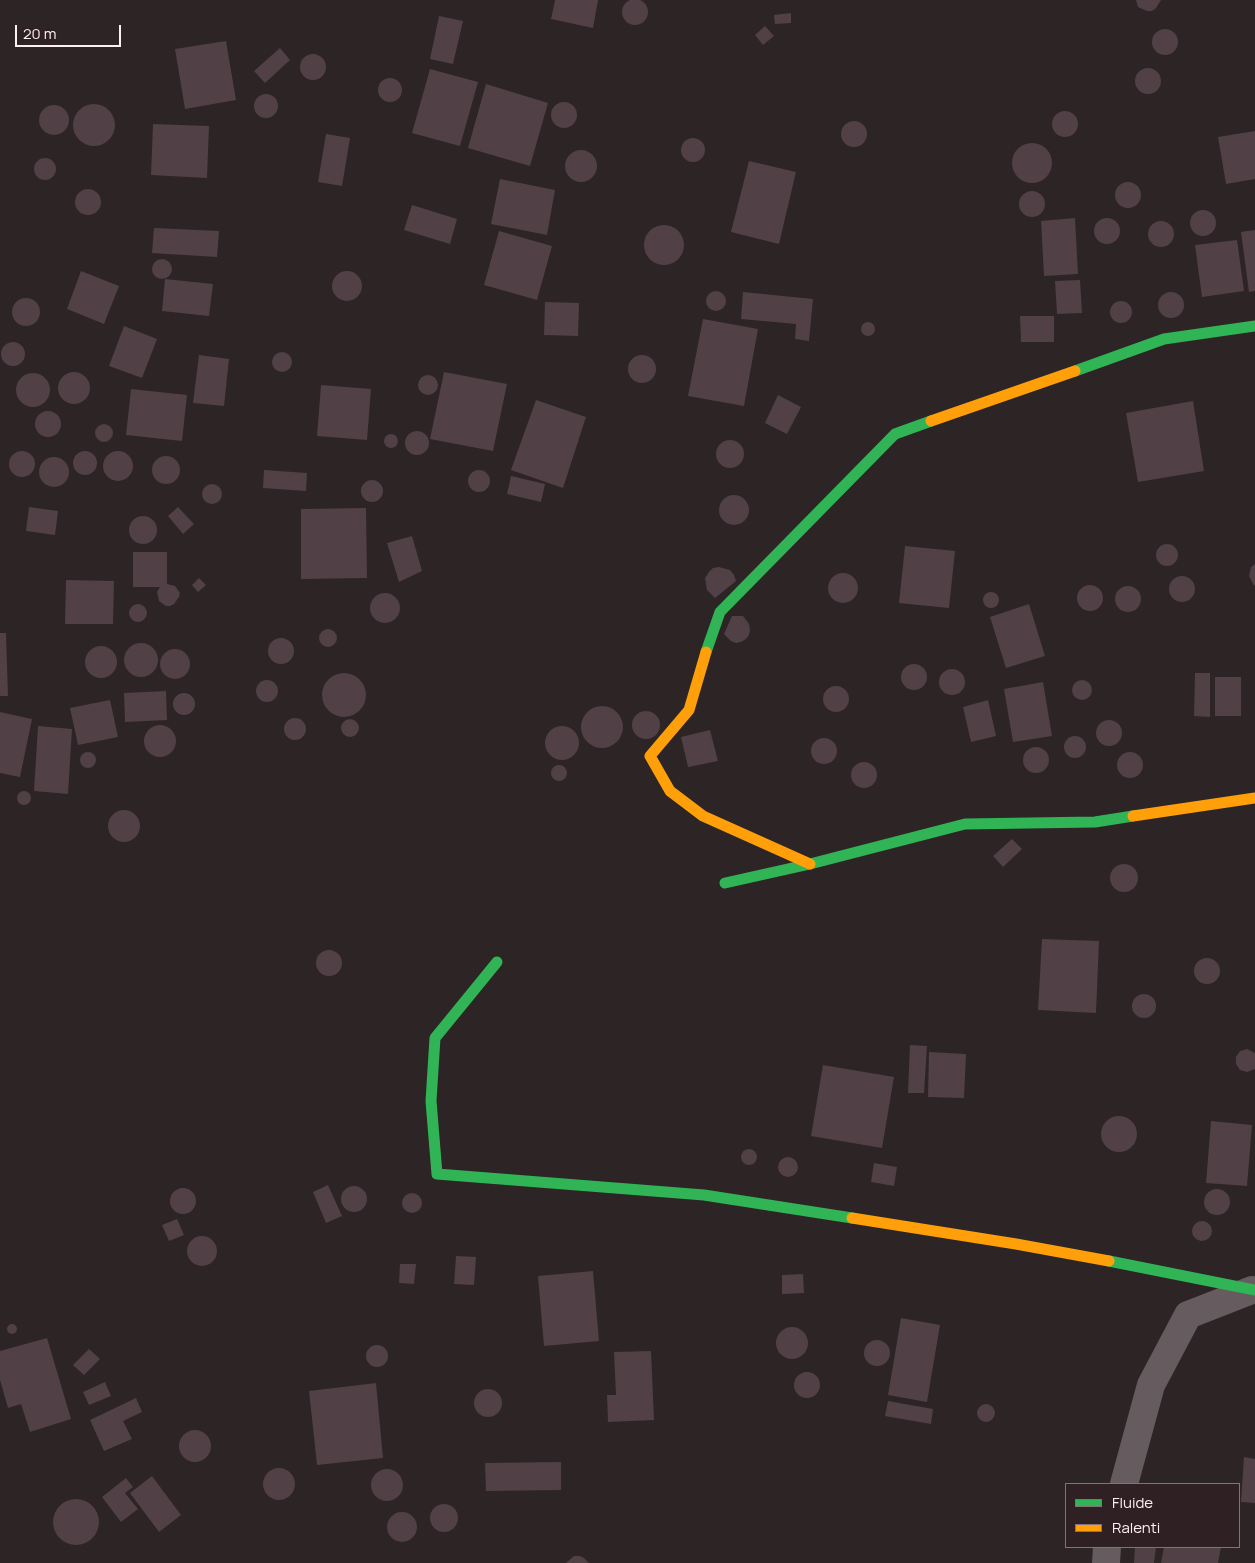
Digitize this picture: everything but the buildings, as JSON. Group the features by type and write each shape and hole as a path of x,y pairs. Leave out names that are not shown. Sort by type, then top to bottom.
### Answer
{"street":[{"path":"810,864 703,816 670,791 650,756 689,710 701,666 720,612 895,434 1164,339 1255,326"},
{"path":"725,883 810,864 965,824 1095,822 1255,798"},
{"path":"497,962 435,1038 431,1101 437,1174 704,1195 1016,1244 1140,1266 1253,1290"},
{"path":"1124,1483 1151,1385 1188,1316 1253,1290"},
{"path":"1106,1563 1107,1548"}],"traffic: fast":[{"path":"1075,371 1164,339 1255,326"},
{"path":"706,652 720,612 895,434 931,421"},
{"path":"725,883 810,864 965,824 1095,822 1133,816"},
{"path":"497,962 435,1038 431,1101 437,1174 704,1195 852,1218"},
{"path":"1109,1261 1255,1290"}],"traffic: slow":[{"path":"931,421 1075,371"},
{"path":"706,652 689,710 650,756 670,791 703,816 810,864"},
{"path":"1133,816 1255,798"},
{"path":"852,1218 1109,1261"}]}
